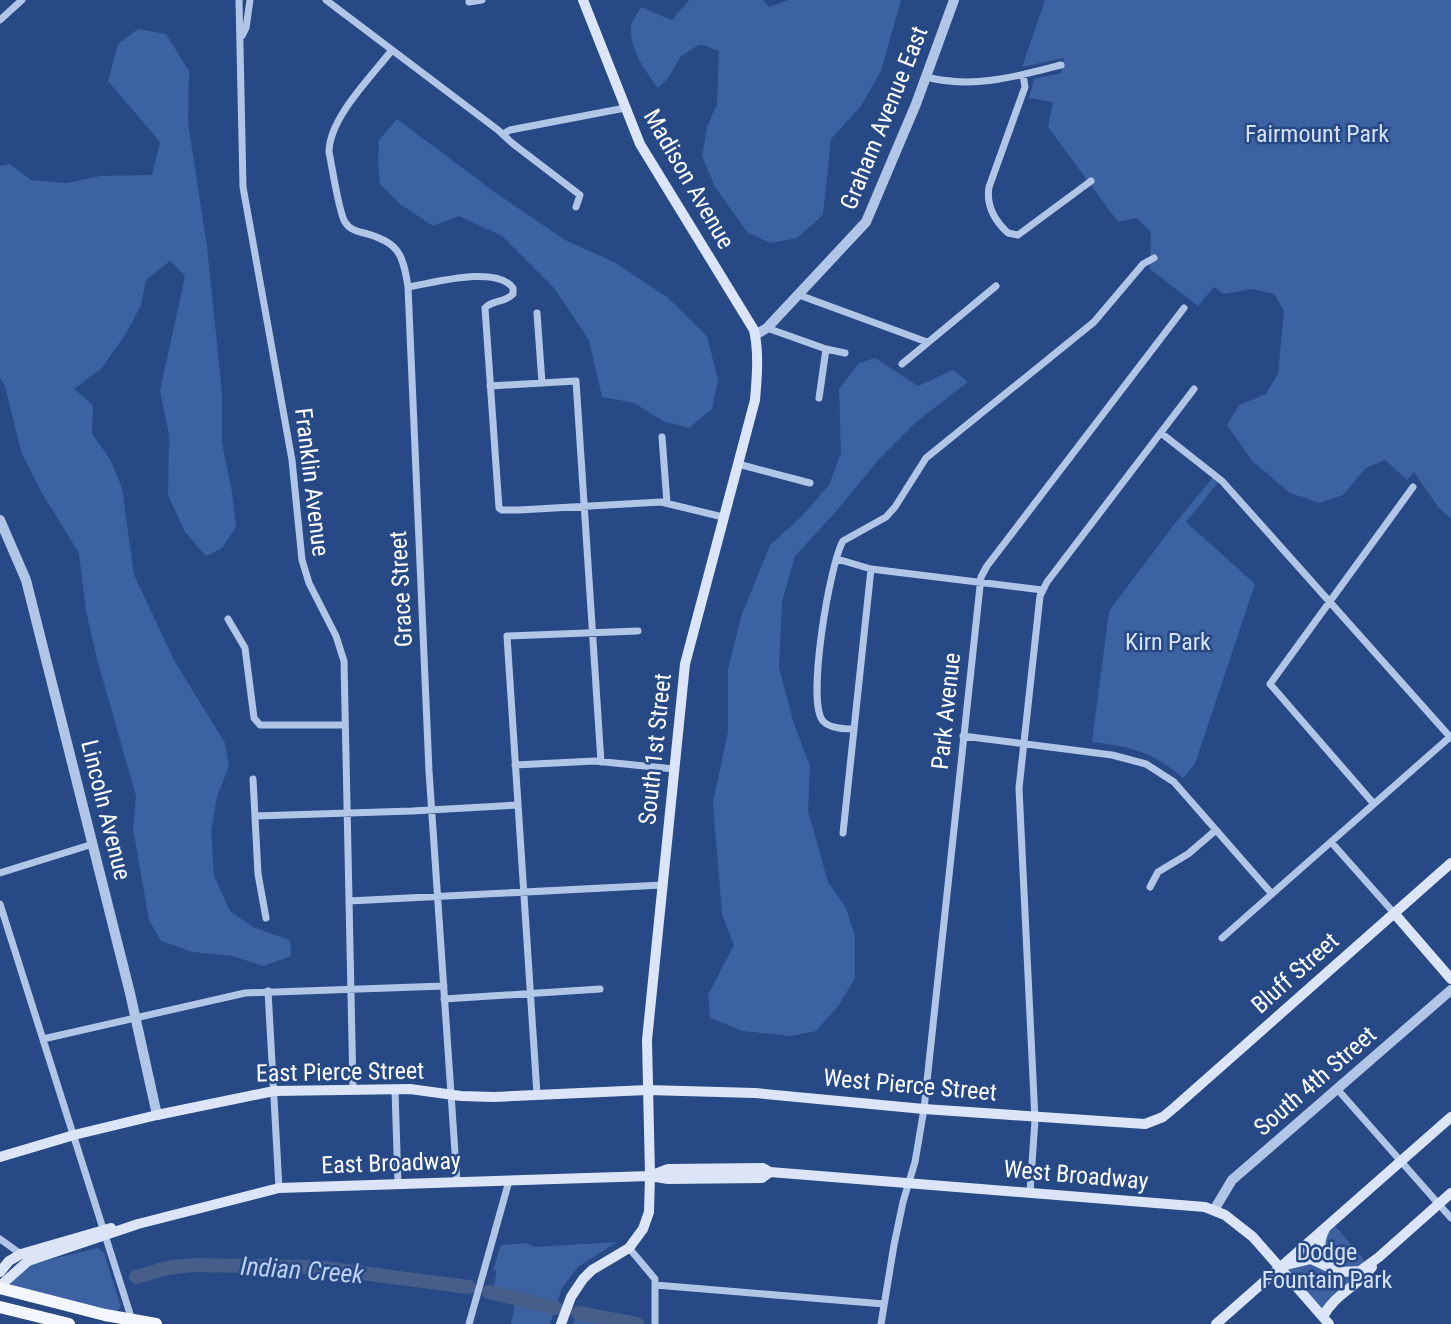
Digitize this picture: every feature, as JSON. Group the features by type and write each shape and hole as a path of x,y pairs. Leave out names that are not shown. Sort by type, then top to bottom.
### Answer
{"main road":[{"name":"Madison Avenue","path":"583,0 640,144 750,322 755,335"},
{"path":"750,322 767,328"},
{"name":"South 1st Street","path":"629,1248 643,1229 648,1216 650,1176 646,1090 647,1031 685,664 755,400 755,335"},
{"name":"Bluff Street","path":"1167,1114 1451,863"},
{"path":"1394,914 1451,979"},
{"name":"East Pierce Street","path":"0,1157 74,1135 157,1115 274,1091 410,1089 494,1097 646,1090"},
{"name":"West Pierce Street","path":"646,1090 755,1093 1136,1124 1153,1122 1167,1114"},
{"path":"1216,1324 1451,1118"},
{"name":"West Broadway","path":"650,1176 668,1169 763,1168 770,1172 1193,1205 1214,1210 1242,1227 1326,1320"},
{"name":"East Broadway","path":"0,1272 9,1261 21,1254 279,1188 650,1176"},
{"path":"1279,1267 1311,1259 1346,1273 1367,1267 1451,1193"},
{"path":"1328,1224 1320,1245 1324,1258 1334,1269"},
{"name":"East Broadway","path":"0,1287 28,1261 105,1233"},
{"path":"561,1324 571,1297 583,1279 592,1270 629,1248"},
{"path":"1326,1320 1332,1301 1360,1280 1379,1257"},
{"path":"0,1287 72,1308 132,1322 156,1324"},
{"path":"0,1307 69,1324"}],"street":[{"path":"0,20 22,0"},
{"name":"Franklin Avenue","path":"239,0 243,187 290,447 302,560 309,583 342,649 353,1090"},
{"path":"240,39 246,28 250,0"},
{"path":"326,0 580,195 576,207"},
{"path":"469,2 482,0"},
{"name":"Graham Avenue East","path":"755,335 767,328 866,222 926,77 954,0"},
{"name":"Grace Street","path":"393,50 335,125 329,142 329,152 343,221 353,229 382,238 393,246 402,258 408,287 432,810 457,1182"},
{"path":"926,77 961,84 1005,79 1061,65"},
{"path":"1023,75 1024,87 989,187 993,215 1008,233 1018,235 1091,181"},
{"path":"503,134 510,130 625,108"},
{"path":"853,729 824,723 818,710 823,617 843,541 878,522 895,507 926,458 1094,322 1143,264 1154,258"},
{"path":"408,287 486,275 511,285 513,294 504,301 485,308 499,508 667,503 723,517"},
{"path":"902,364 996,286"},
{"path":"799,295 927,342"},
{"name":"Park Avenue","path":"881,1324 894,1245 915,1162 924,1108 980,582 987,566 1184,308"},
{"path":"537,313 542,383"},
{"path":"767,328 845,353"},
{"path":"819,398 826,349"},
{"path":"490,386 576,381 601,762"},
{"path":"1030,1192 1034,1116 1019,800 1042,590 1194,389"},
{"path":"1161,433 1222,481 1451,737 1222,938"},
{"path":"662,437 667,503"},
{"path":"738,464 810,483"},
{"path":"1374,804 1270,684 1413,487"},
{"name":"Lincoln Avenue","path":"0,520 26,580 93,844 157,1115"},
{"path":"837,559 871,569 1042,590"},
{"path":"843,833 871,569"},
{"path":"228,619 245,648 254,718 264,727 345,725"},
{"path":"537,1094 507,636 638,631"},
{"path":"963,736 1112,755 1146,764 1174,782 1272,894"},
{"path":"515,765 601,762 674,769"},
{"path":"253,779 258,874 266,918"},
{"path":"255,816 518,805"},
{"path":"1150,887 1158,872 1188,854 1216,830"},
{"path":"1331,842 1394,914"},
{"path":"0,873 93,844"},
{"path":"349,901 662,885"},
{"path":"0,904 132,1322"},
{"path":"43,1039 246,993 444,986"},
{"path":"444,999 600,989"},
{"name":"South 4th Street","path":"1214,1210 1232,1180 1451,990"},
{"path":"268,991 279,1188"},
{"path":"394,1090 398,1184"},
{"path":"1338,1090 1451,1218"},
{"path":"469,1324 509,1181"},
{"path":"0,1239 21,1254"},
{"path":"629,1248 650,1272 655,1285 655,1324"},
{"path":"655,1285 884,1304"}],"green space":[{"path":"689,0 763,0 769,7 789,0 901,0 881,71 861,106 831,139 823,215 797,238 770,243 747,232 715,187 702,156 707,127 717,104 719,51 700,44 680,57 669,77 658,88 636,51 631,27 641,7 672,20"},
{"name":"Fairmount Park","path":"1045,0 1451,0 1451,519 1438,507 1414,472 1407,480 1385,460 1366,468 1343,495 1319,503 1290,493 1252,461 1227,425 1239,405 1266,394 1278,374 1284,311 1274,294 1251,289 1224,294 1214,287 1198,306 1150,269 1151,232 1137,218 1118,222 1048,127 1053,102 1029,98 1034,79 1061,73 1064,58 1022,67"},
{"path":"138,29 166,34 189,71 188,123 207,246 222,393 222,443 236,527 222,548 206,556 185,532 168,495 169,435 160,391 185,276 170,261 146,280 141,305 127,332 102,368 74,389 93,405 92,434 110,459 122,488 134,575 175,662 225,743 229,766 217,797 211,831 214,876 230,911 255,928 290,940 291,956 264,966 232,956 193,952 161,941 149,920 133,829 136,796 97,659 86,611 79,553 40,490 21,452 5,386 0,378 0,166 10,164 31,180 67,183 100,176 152,175 160,142 108,81 118,44"},
{"path":"397,119 496,193 565,240 614,262 668,298 707,336 718,380 712,409 689,428 663,421 634,403 602,397 589,340 554,288 502,236 459,216 433,226 400,204 380,184 379,140"},
{"path":"875,358 918,386 953,370 968,382 915,423 879,459 795,556 782,602 779,668 794,724 810,766 808,811 828,882 846,908 855,936 855,978 839,1005 816,1031 791,1036 743,1031 710,1018 708,995 734,945 722,914 713,802 728,732 728,669 742,614 770,545 800,518 829,485 841,453 839,389 859,363"},
{"name":"Kirn Park","path":"1215,475 1220,480 1186,522 1255,584 1195,764 1183,778 1151,756 1118,746 1092,742 1109,611"},
{"name":"Dodge Fountain Park","path":"1331,1221 1371,1268 1323,1317 1279,1267"},
{"path":"617,1242 578,1267 562,1288 550,1324 511,1324 515,1304 491,1296 497,1271 493,1270 501,1245 528,1243 534,1247"},
{"path":"98,1248 104,1253 120,1304 120,1308 114,1313 12,1286 10,1281 27,1265"},
{"path":"577,1309 632,1324 573,1324"}],"waterway":[{"name":"Indian Creek","path":"136,1277 167,1268 193,1265 315,1267 469,1287"},
{"name":"Indian Creek","path":"489,1292 556,1308"},
{"name":"Indian Creek","path":"578,1313 637,1324"}]}
